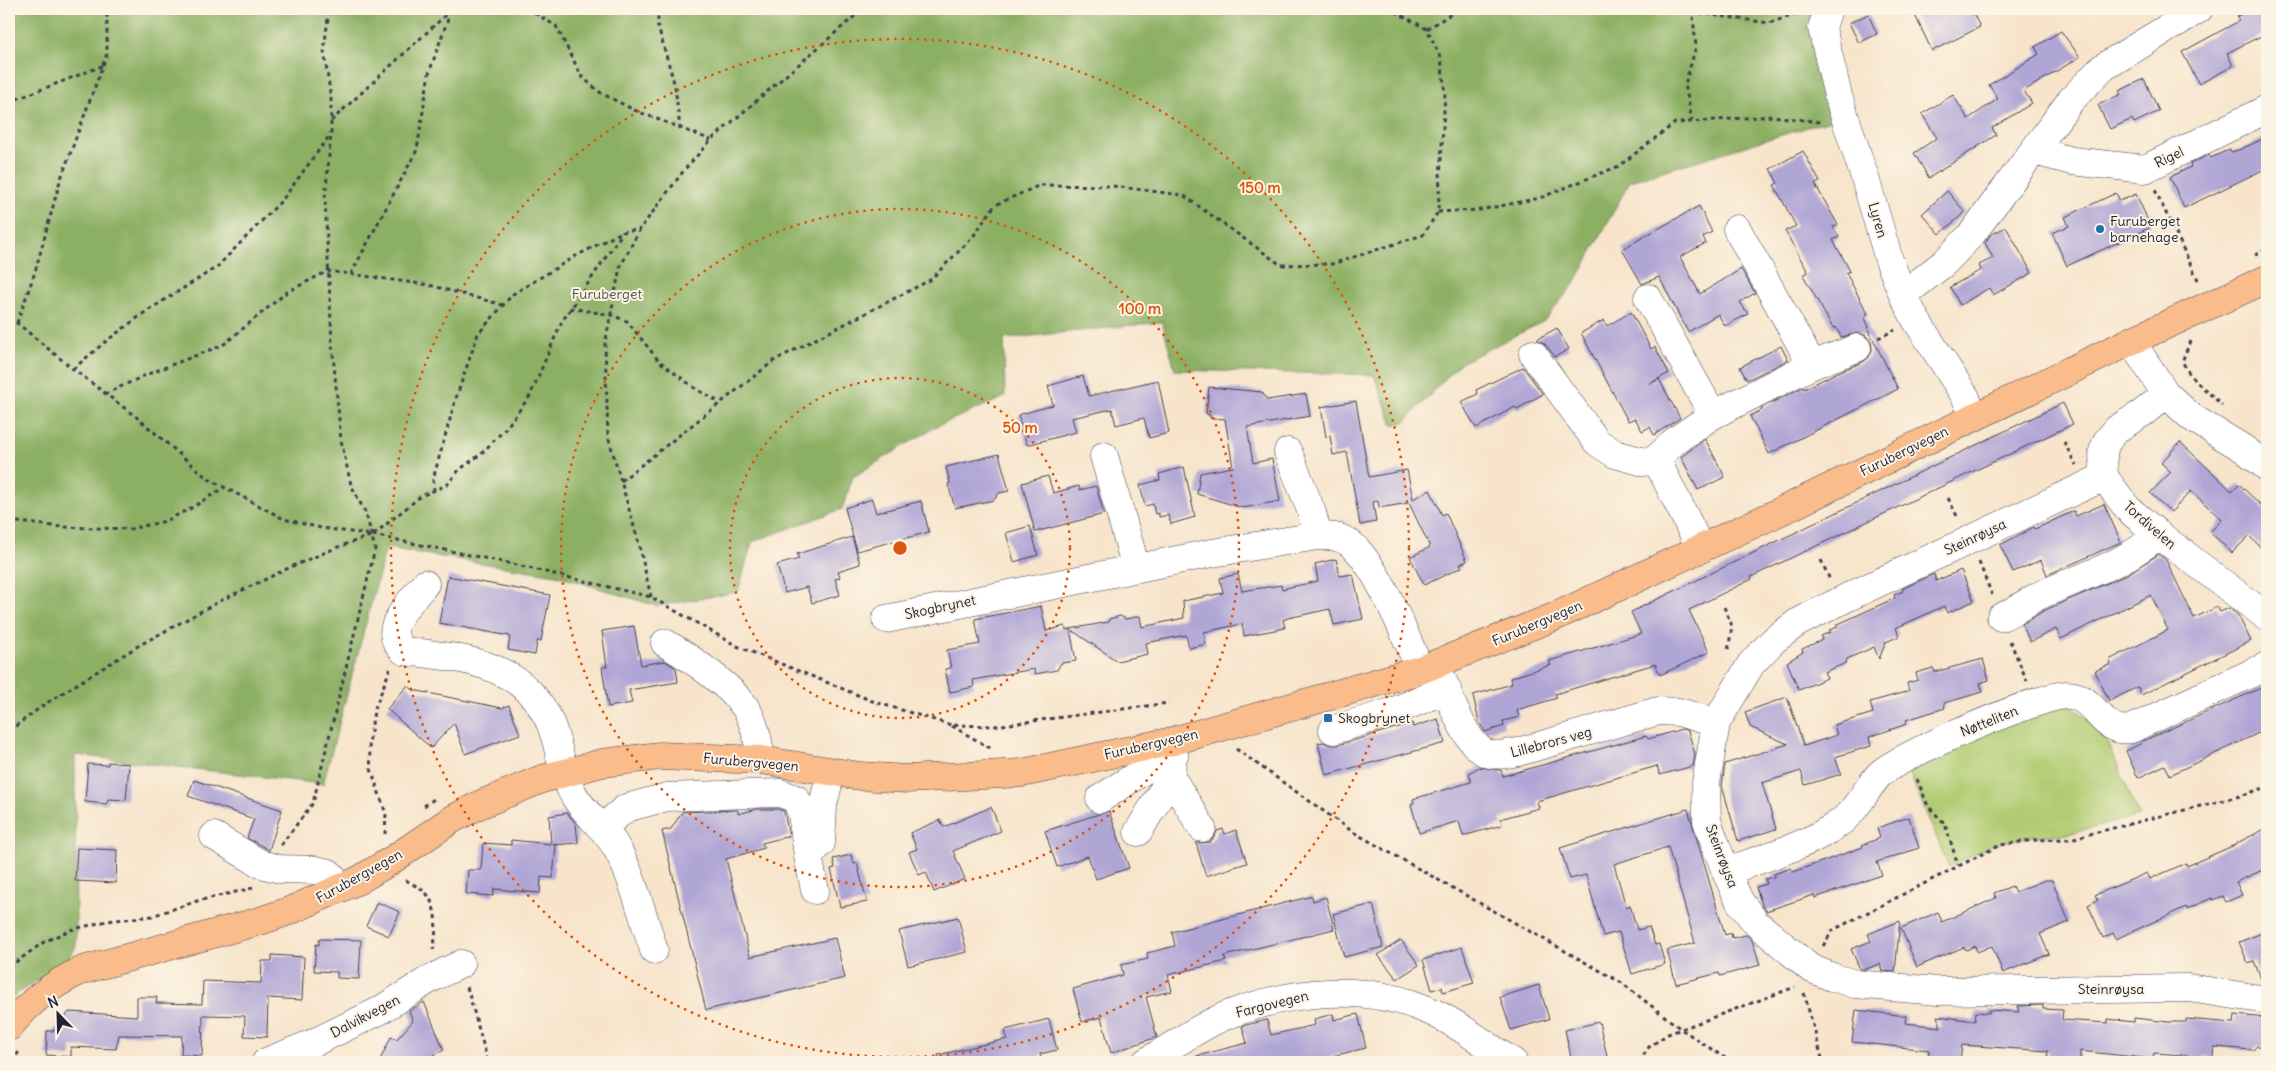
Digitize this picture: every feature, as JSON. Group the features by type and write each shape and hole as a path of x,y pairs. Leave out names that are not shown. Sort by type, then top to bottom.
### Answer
{"main road":[{"name":"Furubergvegen","path":"16,1036 38,996 59,981 83,970 260,921 296,908 342,888 392,860 450,820 479,805 508,792 565,772 602,763 660,756 761,760 860,776 907,779 1022,774 1173,758 1428,667 1554,617 1701,549 2131,341 2267,279"}],"street":[{"name":"Lyren","path":"1817,10 1838,96 1903,295 1916,320 1965,396 1974,416"},
{"path":"1903,295 1944,263 1971,235 2071,100 2102,68 2189,11"},
{"name":"Rigel","path":"2034,151 2072,162 2145,169 2267,109"},
{"path":"1737,229 1812,366"},
{"path":"1648,298 1713,415"},
{"path":"2131,341 2166,394 2191,417 2244,449 2267,467"},
{"path":"1533,354 1597,442 1615,454 1636,462 1644,462 1656,459 1676,440 1713,415 1812,366 1857,348"},
{"path":"2104,477 2103,458 2107,441 2117,429 2144,412 2166,394"},
{"path":"1288,452 1312,512 1318,536"},
{"path":"1104,456 1136,568"},
{"path":"1656,459 1701,549"},
{"name":"Tordivelen","path":"2104,477 2128,509 2267,617"},
{"name":"Steinrøysa","path":"2104,477 1848,597 1797,623 1774,640 1751,664 1716,723 1706,783 1707,821 1726,872 1740,902 1756,923 1810,968 1855,984 1938,991 2189,988 2267,1000"},
{"path":"2001,617 2039,596 2126,557 2144,546 2158,534"},
{"name":"Skogbrynet","path":"886,618 1212,553 1318,536 1335,536 1349,542 1362,555 1428,667"},
{"path":"425,584 403,610 394,628 394,636 404,651 458,658 490,666 516,681 533,696 550,723 565,772 576,798 616,847 625,866 654,950"},
{"path":"665,643 687,657 728,689 748,711 757,736 761,760"},
{"name":"Nøtteliten","path":"1726,872 1813,838 1836,826 1859,805 1878,775 1892,764 2036,702 2067,695 2082,699 2094,708 2103,720 2116,728 2131,729 2267,666"},
{"name":"Lillebrors veg","path":"1428,667 1447,690 1464,728 1475,744 1485,752 1501,755 1658,711 1679,712 1716,723"},
{"path":"1333,730 1392,712 1447,690"},
{"path":"1100,799 1155,762 1173,758"},
{"path":"1173,758 1202,828"},
{"path":"1138,832 1173,758"},
{"path":"808,856 821,843 823,804 831,772"},
{"path":"602,828 626,808 667,797 780,793 796,800 802,814 815,890"},
{"path":"214,836 261,864 280,869 315,870 329,873 342,888"},
{"name":"Dalvikvegen","path":"266,1062 312,1044 379,1011 430,978 461,964"},
{"name":"Fargovegen","path":"1146,1062 1224,1016 1295,996 1324,992 1365,994 1397,1000 1432,1012 1513,1062"}],"path":[{"path":"17,323 36,272 60,181 107,54 106,9"},
{"path":"9,967 44,942 70,930 107,921 152,916 197,901 250,890 273,880 280,869 282,843 313,803 375,549 373,535 366,514 350,485 341,440 324,199 331,134 331,99 324,51 329,9"},
{"path":"331,121 452,9"},
{"path":"351,274 417,150 429,73 452,9"},
{"path":"528,9 556,26 582,77 601,93 634,110 711,140"},
{"path":"660,9 657,23 675,86 680,128"},
{"path":"651,596 639,544 608,436 605,344 620,267 640,229 685,169 711,140 863,9"},
{"path":"621,481 719,402 775,360 930,280 972,238 995,205 1040,185 1112,186 1183,195 1281,265 1332,264 1424,235 1438,212 1446,94 1441,58 1427,29 1390,9"},
{"path":"1427,29 1459,9"},
{"path":"1692,121 1685,84 1696,47 1690,10 1769,23 1817,10"},
{"path":"9,102 102,66"},
{"path":"1438,212 1480,210 1540,198 1619,166 1675,123 1772,116 1848,125"},
{"path":"73,370 105,342 144,314 217,267 283,199 331,134"},
{"path":"2145,169 2199,282"},
{"path":"434,490 436,470 456,398 478,334 513,294 552,270 623,232 640,229"},
{"path":"9,731 44,704 122,656 220,601 338,547 373,535 421,496 446,485 459,470 481,454 506,428 530,396 561,323 623,232"},
{"path":"2250,257 2267,249"},
{"path":"105,394 148,374 224,345 287,292 328,271 429,286 503,305"},
{"path":"2190,286 2208,278"},
{"path":"570,308 611,315 627,321 659,361 696,389 719,402"},
{"path":"9,318 73,370 139,419 207,478 284,519 321,528 373,535 508,563 651,596 737,646 875,702 951,725 997,752 988,753"},
{"path":"1857,348 1916,320"},
{"path":"2194,334 2183,359 2185,367 2197,382 2225,407"},
{"path":"2064,442 2077,467"},
{"path":"9,533 10,522 62,527 130,529 166,520 193,507 224,487"},
{"path":"1948,498 1960,523"},
{"path":"1821,560 1833,584"},
{"path":"393,831 385,837 386,814 371,769 370,726 379,693 389,670 404,651"},
{"path":"951,725 995,726 1168,703"},
{"path":"1232,746 1353,832 1622,983 1681,1029 1731,1062"},
{"path":"1907,756 1928,806 1945,824 1958,865"},
{"path":"1810,968 1833,930 2000,845 2070,838 2240,796 2267,787"},
{"path":"424,806 439,796"},
{"path":"400,879 426,892 432,904 436,935 430,978"},
{"path":"9,900 11,921 9,938"},
{"path":"461,964 488,1062"},
{"path":"1639,1062 1649,1047 1668,1034 1802,985 1823,1062"},
{"path":"12,1062 16,1036"}],"green space":[{"name":"Furuberget","path":"9,9 1815,9 1841,117 1630,181 1575,283 1544,321 1459,364 1405,422 1393,425 1374,375 1175,370 1162,322 1004,339 1005,397 935,427 853,477 842,509 752,542 738,592 657,606 556,575 386,548 323,784 75,755 76,946 68,961 18,993 9,1004"},
{"path":"2073,706 2104,733 2139,816 2068,834 2032,836 1994,844 1949,867 1905,763 2042,707"}],"building":[{"path":"1912,9 1971,9 1980,27 1932,51"},
{"path":"2251,9 2267,9 2267,33 2227,53 2233,66 2199,84 2182,52 2239,21 2237,16"},
{"path":"1868,14 1877,34 1859,43 1849,23"},
{"path":"2061,31 2080,57 2024,91 2032,103 1992,128 1996,135 1929,178 1914,153 1937,138 1922,114 1953,95 1968,119 1998,99 1989,85 2039,54 2035,47"},
{"path":"2144,79 2159,111 2134,123 2132,119 2110,129 2098,105 2121,94 2119,91"},
{"path":"2267,137 2267,168 2184,208 2170,177 2191,167 2190,164 2209,155 2211,158 2230,149 2231,152 2241,149"},
{"path":"1803,151 1820,182 1815,184 1838,225 1833,227 1839,237 1833,240 1850,271 1846,273 1868,314 1864,316 1869,327 1867,327 1898,389 1769,454 1750,416 1762,410 1761,408 1803,387 1804,389 1863,362 1869,357 1872,350 1871,342 1866,336 1859,333 1841,337 1836,327 1833,328 1803,275 1808,272 1785,231 1796,226 1774,185 1778,183 1770,169"},
{"path":"1947,191 1965,212 1940,234 1922,214"},
{"path":"2116,193 2120,201 2136,194 2151,227 2067,266 2052,233 2069,226 2065,217"},
{"path":"1699,206 1712,232 1703,237 1706,243 1680,257 1700,294 1741,269 1755,293 1740,302 1748,314 1725,326 1718,314 1688,332 1659,277 1642,284 1622,249"},
{"path":"2006,227 2032,273 1993,295 1989,288 1960,305 1950,287 1981,270 1979,265 1993,258 1985,243 1990,235"},
{"path":"1631,312 1651,349 1655,347 1669,373 1649,384 1659,379 1680,418 1654,435 1650,427 1642,431 1635,418 1628,421 1581,333 1604,320 1607,326"},
{"path":"1557,328 1569,349 1555,357 1545,344 1537,339"},
{"path":"1781,346 1788,360 1747,380 1740,367"},
{"path":"1523,367 1543,394 1517,409 1515,407 1476,428 1461,402 1478,394 1476,390"},
{"path":"1083,376 1089,396 1158,380 1169,433 1149,438 1144,418 1116,425 1112,409 1072,418 1076,432 1027,445 1018,415 1053,405 1048,386"},
{"path":"1209,387 1262,392 1267,400 1306,394 1310,416 1247,427 1253,463 1272,459 1280,501 1243,508 1197,494 1200,473 1233,467 1225,419 1210,418 1210,415 1206,414"},
{"path":"1356,401 1369,477 1407,470 1413,499 1430,490 1442,515 1446,513 1467,561 1460,564 1462,567 1424,585 1410,557 1430,547 1409,503 1379,508 1378,501 1373,502 1376,522 1360,525 1347,452 1333,455 1330,436 1326,437 1321,407"},
{"path":"2063,403 2073,424 1751,577 1752,579 1689,610 1709,652 1660,675 1655,664 1555,694 1557,698 1517,710 1519,717 1503,721 1504,726 1485,732 1479,722 1473,695 1512,684 1510,678 1551,665 1549,661 1641,634 1631,612"},
{"path":"1705,439 1725,477 1698,490 1681,457"},
{"path":"2180,442 2232,491 2239,484 2267,511 2267,553 2249,536 2232,553 2210,532 2222,520 2191,491 2171,512 2150,493 2171,472 2161,463"},
{"path":"999,454 1009,491 999,493 994,500 955,508 948,484 950,483 946,467"},
{"path":"1184,467 1195,517 1171,524 1168,515 1159,517 1159,513 1155,514 1153,504 1145,506 1140,485 1160,480 1159,474"},
{"path":"1048,476 1053,493 1079,486 1080,490 1096,486 1104,514 1035,532 1022,483"},
{"path":"872,499 876,513 921,501 929,532 857,551 845,508"},
{"path":"2104,504 2121,542 2047,575 2041,560 2013,572 2000,545 2034,527 2035,529 2074,511 2076,516"},
{"path":"1030,526 1038,555 1014,562 1006,533"},
{"path":"852,537 860,564 838,571 840,577 835,579 840,595 812,603 807,587 785,593 777,565 799,559 797,554"},
{"path":"2159,554 2166,560 2194,618 2217,607 2220,612 2229,608 2238,615 2251,641 2141,695 2138,687 2109,701 2095,671 2111,664 2109,660 2168,630 2151,595 2061,639 2056,629 2030,642 2022,624 2045,610 2124,576"},
{"path":"1336,559 1340,576 1353,574 1363,619 1334,625 1330,609 1283,620 1285,628 1244,636 1242,624 1204,632 1206,644 1189,648 1186,635 1146,643 1148,654 1117,661 1070,629 1109,622 1109,619 1120,616 1126,619 1140,616 1142,627 1184,618 1183,601 1223,593 1220,578 1238,574 1242,591 1281,585 1282,589 1318,581 1315,564"},
{"path":"1961,570 1974,601 1947,613 1944,606 1896,628 1899,636 1886,642 1879,659 1874,647 1847,659 1846,663 1824,672 1827,678 1799,690 1787,662 1803,652 1802,649 1822,640 1821,636 1831,632 1829,630 1838,627 1836,625 1895,598 1894,595 1903,591 1902,589 1934,574 1936,581"},
{"path":"448,576 550,595 541,641 537,641 535,655 508,650 510,636 439,623"},
{"path":"1041,606 1046,631 1065,626 1066,630 1070,629 1076,661 1061,663 1057,670 1035,674 1034,669 973,680 974,687 950,692 945,669 951,668 947,650 980,644 975,619"},
{"path":"634,626 641,665 665,661 676,668 678,682 629,690 632,703 608,707 602,667 607,667 602,631"},
{"path":"1983,659 1989,680 1980,683 1983,692 1944,703 1945,708 1906,720 1907,724 1869,737 1871,746 1835,757 1841,774 1805,785 1801,771 1762,783 1776,829 1738,841 1722,786 1725,764 1788,744 1750,727 1745,712 1787,697 1804,746 1837,735 1834,725 1873,713 1870,702 1909,691 1907,683 1918,680 1916,673 1933,668 1935,672"},
{"path":"408,685 413,690 502,708 509,705 520,734 465,754 454,723 431,748 387,709"},
{"path":"2267,685 2267,729 2170,775 2165,765 2138,778 2126,751 2141,742"},
{"path":"1438,719 1445,743 1326,775 1318,743 1338,745 1412,723 1413,727"},
{"path":"1682,729 1688,731 1695,754 1693,766 1660,775 1657,766 1537,801 1539,808 1500,819 1502,825 1463,836 1459,821 1419,833 1411,804 1414,803 1413,799 1471,782 1469,773 1479,767 1501,770 1503,776 1646,736 1648,739"},
{"path":"108,762 129,764 126,800 108,799 107,804 85,802 88,764 108,765"},
{"path":"194,780 282,810 269,850 247,838 254,819 188,796"},
{"path":"991,807 1001,831 953,851 965,879 934,892 926,872 919,875 909,852 917,849 910,833 940,820 944,827"},
{"path":"757,809 784,811 789,836 762,843 764,848 726,859 750,957 835,938 845,978 706,1010 662,831 671,829 682,812 738,810 738,814"},
{"path":"1688,809 1725,935 1731,933 1732,938 1746,935 1752,940 1760,965 1720,976 1719,973 1676,984 1667,950 1695,943 1668,847 1614,864 1626,907 1630,905 1637,930 1649,927 1655,945 1659,944 1665,964 1632,974 1619,932 1603,936 1586,875 1570,879 1560,848"},
{"path":"1109,811 1129,868 1096,879 1088,856 1057,867 1045,831"},
{"path":"567,813 576,824 578,843 553,845 556,845 553,878 541,877 540,893 494,889 493,896 466,894 468,870 481,870 483,843 511,845 511,840 551,844 549,816"},
{"path":"1909,817 1919,848 1877,862 1882,875 1815,898 1814,895 1766,911 1762,905 1756,887 1767,884 1765,879 1774,877 1774,874 1791,868 1793,872 1863,847 1862,845 1880,838 1877,828"},
{"path":"2267,828 2267,868 2236,882 2242,895 2226,902 2223,896 2213,900 2212,898 2187,909 2186,907 2116,939 2113,933 2103,938 2088,905 2098,900 2095,895 2147,873 2150,879 2186,863 2187,866 2237,844"},
{"path":"1223,829 1225,834 1236,830 1247,863 1206,876 1196,843 1210,842 1217,831"},
{"path":"77,848 117,850 116,883 75,881"},
{"path":"851,855 854,864 857,863 867,902 840,907 831,869 835,868 833,859"},
{"path":"2045,880 2052,880 2069,922 2040,934 2049,954 2003,973 1992,946 1977,952 1975,946 1966,950 1964,947 1917,967 1901,928 1938,912 1942,922 1996,898 1994,893 2012,886 2015,892"},
{"path":"1312,896 1313,901 1326,897 1334,929 1224,956 1226,961 1168,975 1172,991 1146,997 1157,1037 1111,1053 1101,1017 1082,1022 1073,989 1123,975 1121,965 1148,959 1147,953 1175,946 1172,932"},
{"path":"377,902 400,912 389,936 366,926"},
{"path":"1373,904 1383,947 1344,957 1333,914"},
{"path":"958,917 967,952 908,966 899,931"},
{"path":"1900,921 1895,972 1882,971 1880,964 1860,969 1851,949 1871,941 1868,934"},
{"path":"2267,931 2267,984 2263,984 2254,961 2248,963 2239,942"},
{"path":"319,939 361,940 359,979 337,978 337,972 314,971 316,944 319,945"},
{"path":"1401,940 1419,965 1397,979 1378,955"},
{"path":"1462,947 1474,983 1443,992 1442,987 1432,990 1423,960"},
{"path":"272,955 304,957 302,1000 268,998 267,1037 244,1036 245,1016 203,1015 202,1056 181,1055 182,1036 119,1035 116,1049 71,1047 71,1057 46,1055 47,1031 53,1031 69,1012 137,1016 137,997 157,997 156,1003 202,1004 203,981 261,983 262,961 272,961"},
{"path":"1539,985 1549,1019 1511,1030 1500,997"},
{"path":"424,1002 444,1050 420,1062 395,1060 379,1062 391,1037 397,1039 413,1021 409,1011"},
{"path":"2043,1005 2043,1009 2063,1010 2062,1020 2108,1023 2108,1019 2134,1022 2134,1018 2168,1022 2186,1022 2186,1019 2234,1023 2235,1015 2267,1018 2267,1047 2257,1046 2253,1050 2214,1047 2213,1057 2154,1053 2153,1059 2080,1051 2080,1062 2047,1062 2048,1051 1962,1045 1960,1062 1940,1062 1928,1061 1929,1050 1852,1042 1856,1010 1906,1016 1905,1023 1941,1027 1937,1016 1975,1021 1976,1012 1989,1013 1989,1010 2019,1012 2017,1006"},
{"path":"1333,1014 1334,1020 1358,1014 1366,1048 1307,1062 1197,1062 1197,1056 1247,1043 1242,1026 1267,1020 1271,1035 1315,1025 1314,1019"},
{"path":"1049,1019 1057,1050 1040,1054 1042,1062 939,1062 938,1055 1007,1039 1005,1030"},
{"path":"1599,1022 1608,1060 1572,1062 1565,1030"}],"place":[{"name":"Furuberget barnehage","path":"2100,229"},
{"name":"Skogbrynet","path":"1328,718"}]}
